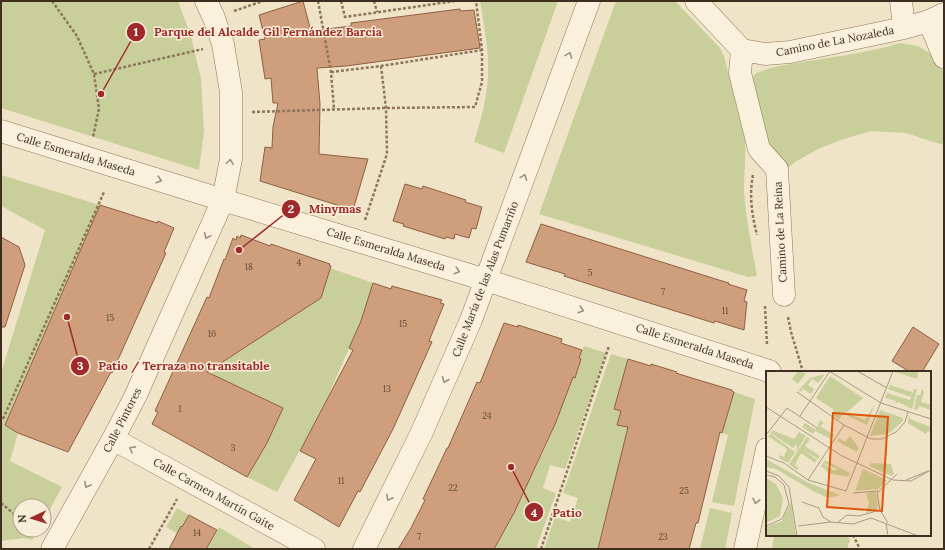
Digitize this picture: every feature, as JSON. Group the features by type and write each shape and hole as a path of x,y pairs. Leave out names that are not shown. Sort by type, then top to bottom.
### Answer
{"street":[{"name":"Calle Pintores","path":"52,549 113,439 138,390 223,200 231,159 231,92 223,44 206,1"},
{"name":"Calle María de las Alas Pumariño","path":"364,549 421,434 471,320 589,1"},
{"path":"696,1 742,50"},
{"path":"901,1 904,28"},
{"path":"937,18 944,57"},
{"name":"Camino de La Nozaleda","path":"742,50 765,54 790,52 904,28 937,18"},
{"name":"Camino de La Reina","path":"742,50 740,73 759,149 777,170 784,295"},
{"name":"Calle Esmeralda Maseda","path":"1,131 486,280 770,371"},
{"name":"Calle Carmen Martín Gaite","path":"113,439 314,549"},
{"path":"745,549 766,454"}],"path":[{"path":"52,1 77,36 94,74 99,109 92,144"},
{"path":"233,12 263,1"},
{"path":"318,1 331,72 334,109"},
{"path":"341,1 345,18 456,1"},
{"path":"374,1 377,12"},
{"path":"252,112 475,107 482,82 482,50 476,1"},
{"path":"94,74 205,49"},
{"path":"331,72 382,66 482,50"},
{"path":"365,223 386,154 386,108 382,66"},
{"path":"3,419 104,192"},
{"name":"Camino de La Reina","path":"784,295 791,332 803,371"},
{"path":"541,549 609,346"},
{"path":"149,549 188,480"},
{"path":"1,503 12,512"},
{"path":"854,536 860,549"}],"green space":[{"path":"1,1 178,1 191,36 201,79 204,131 199,170 1,108"},
{"path":"480,1 558,1 504,153 474,142 483,109 488,75 485,28"},
{"path":"616,1 675,1 720,48 724,56 745,139 744,191 749,234 757,276 748,277 539,214"},
{"path":"900,43 918,46 928,52 936,59 944,73 944,145 906,133 871,131 818,149 795,162 788,168 761,138 750,83 755,74 782,66 867,51"},
{"path":"1,175 100,205 5,425 18,433 10,461 62,487 52,505 52,498 12,498 12,538 24,538 1,541 1,373 45,230 1,206"},
{"path":"330,268 373,283 361,321 326,401 277,492 247,477 267,443 283,408 211,375 215,367 321,298"},
{"path":"584,346 606,353 565,469 550,465 543,488 556,493 536,549 494,549 542,455 573,377 575,377 581,359 579,358"},
{"path":"611,354 628,359 614,409 621,411 617,425 628,427 598,549 544,549 555,517 570,522 578,498 563,493"},
{"path":"734,392 755,399 734,506 712,502 728,435 722,433"},
{"path":"177,508 189,515 177,533 166,527"},
{"path":"710,508 732,513 725,549 700,549"},
{"path":"219,527 255,549 206,549"},
{"path":"774,536 848,536 850,540 847,549 772,549"}],"building":[{"path":"303,1 311,31 351,26 351,23 460,9 460,11 474,10 480,48 346,66 317,68 320,104 319,154 368,159 353,210 260,181 265,147 272,148 273,127 278,103 273,103 271,78 265,79 259,40 265,39 259,15"},
{"path":"405,184 422,189 423,186 466,200 465,202 482,207 476,229 472,228 469,238 455,234 454,239 446,237 445,239 403,226 404,224 393,221"},
{"path":"100,205 157,223 158,221 174,228 164,252 166,253 112,373 111,372 68,452 18,433 5,425"},
{"path":"541,224 747,290 744,301 747,302 744,330 715,321 714,323 601,288 564,276 565,274 526,262"},
{"path":"241,235 270,246 271,244 330,264 329,265 331,266 321,298 207,372 283,408 267,443 247,477 152,424 158,412 155,411 207,297 209,298 233,238 236,240 237,236 240,238"},
{"path":"1,237 19,247 25,265 5,327 1,327"},
{"path":"373,283 391,289 392,286 442,300 440,303 444,304 429,341 432,342 393,429 360,492 358,491 339,527 294,500 316,459 300,451 353,350 349,348 361,321"},
{"path":"504,323 518,327 518,325 562,339 561,343 582,350 579,358 581,359 575,378 573,377 556,422 514,513 494,549 398,549 411,528 425,500 423,499 448,448 477,382 480,383"},
{"path":"913,327 939,344 923,371 908,371 892,361"},
{"path":"628,359 677,372 676,373 732,390 734,392 722,433 720,432 698,523 696,523 689,549 598,549 628,427 617,425 621,411 614,409"},
{"path":"189,515 217,530 206,549 169,549 181,526 182,527"}],"place":[{"name":"Parque del Alcalde Gil Fernández Barcia","path":"101,94"},
{"name":"Minymas","path":"239,250"},
{"name":"Patio / Terraza no transitable","path":"67,317"},
{"name":"Patio","path":"511,467"}]}
